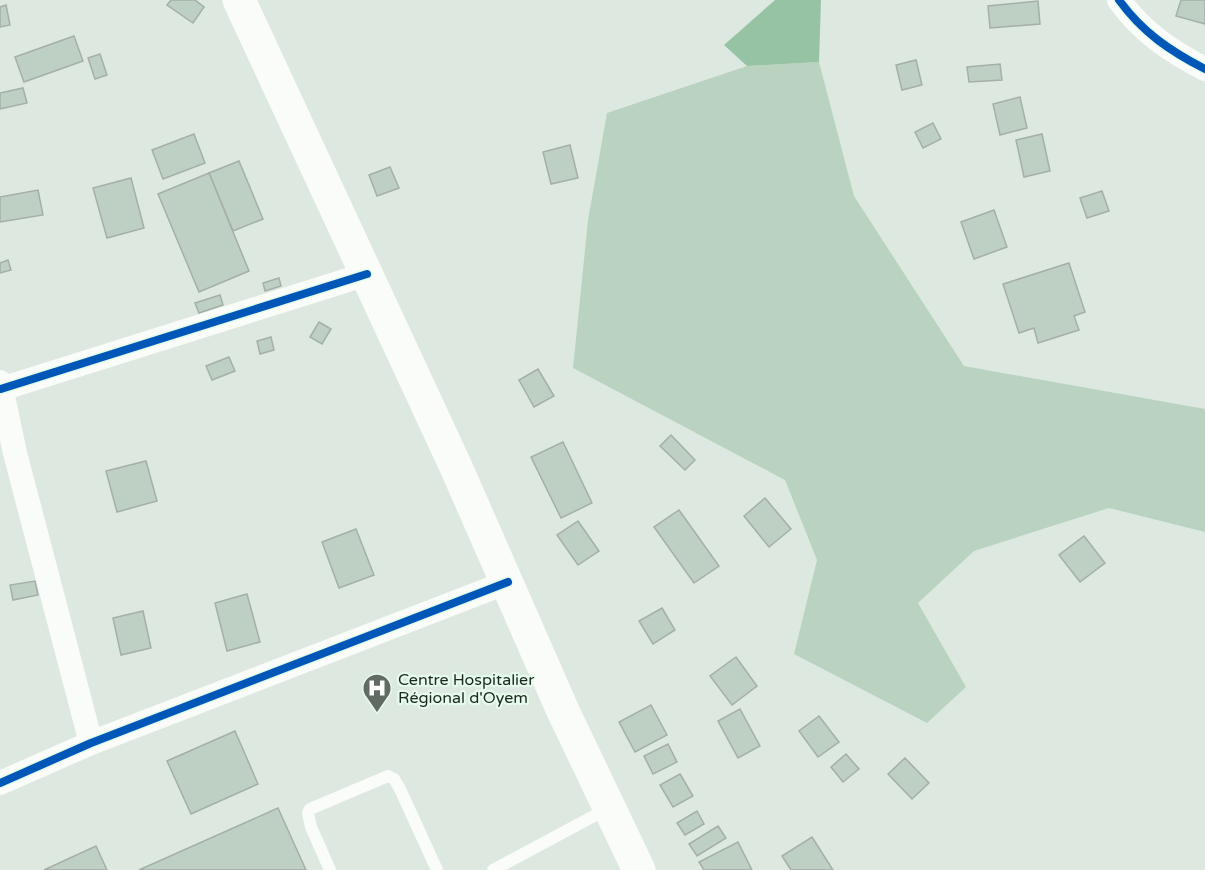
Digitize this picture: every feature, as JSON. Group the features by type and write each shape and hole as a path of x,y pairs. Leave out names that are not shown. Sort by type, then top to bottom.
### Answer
{"main road":[{"path":"240,0 508,582 608,808 639,870"}],"street":[{"path":"1119,0 1133,20 1155,40 1205,69"},
{"path":"91,743 15,453 1,385 367,274"},
{"path":"0,783 91,743 508,582"}],"lane":[{"path":"330,870 311,827 308,813 310,809 388,776 394,779 400,789 437,870"},
{"path":"493,870 608,808"}],"shaded area":[{"path":"775,0 821,0 819,62 747,66 724,45"},
{"path":"819,62 854,196 964,366 1205,409 1205,532 1109,508 974,551 918,603 966,687 927,723 794,654 817,560 785,480 573,368 588,220 607,113 747,66"}],"building":[{"path":"171,0 195,0 204,7 193,23 167,5"},
{"path":"1181,0 1205,0 1205,24 1176,16"},
{"path":"1038,1 1040,24 990,28 988,6"},
{"path":"6,5 10,25 0,27 0,7"},
{"path":"74,36 83,61 24,82 15,57"},
{"path":"100,54 107,75 95,79 88,58"},
{"path":"916,60 922,85 902,90 896,65"},
{"path":"1000,64 1002,80 969,82 967,67"},
{"path":"23,88 27,103 0,109 0,93"},
{"path":"1020,97 1027,128 1000,135 993,104"},
{"path":"933,123 941,139 923,148 915,132"},
{"path":"194,134 205,163 163,179 152,150"},
{"path":"1042,134 1050,171 1024,177 1016,140"},
{"path":"570,145 578,178 551,184 543,152"},
{"path":"239,161 263,219 233,231 209,173"},
{"path":"390,167 399,188 377,196 369,175"},
{"path":"209,173 249,271 199,292 158,194"},
{"path":"131,178 144,228 107,238 93,188"},
{"path":"38,190 43,215 0,222 0,197"},
{"path":"1102,191 1109,211 1087,218 1080,198"},
{"path":"994,210 1007,247 974,259 961,222"},
{"path":"8,260 11,270 0,273 0,263"},
{"path":"1069,263 1085,312 1074,316 1079,330 1038,343 1034,328 1019,333 1003,284"},
{"path":"279,278 281,286 265,291 263,283"},
{"path":"220,295 223,305 199,313 195,303"},
{"path":"319,322 331,329 322,344 310,337"},
{"path":"271,337 274,350 260,354 257,341"},
{"path":"229,357 235,371 212,380 206,366"},
{"path":"538,369 554,396 534,407 519,380"},
{"path":"671,435 695,460 685,470 660,446"},
{"path":"563,442 592,503 561,518 531,457"},
{"path":"146,461 157,501 117,512 106,471"},
{"path":"765,498 791,529 769,547 744,516"},
{"path":"679,510 719,566 694,583 654,527"},
{"path":"578,521 599,551 578,565 557,535"},
{"path":"356,529 374,575 339,588 322,542"},
{"path":"1084,536 1105,563 1080,582 1059,555"},
{"path":"35,581 38,595 13,600 10,585"},
{"path":"247,594 260,642 227,651 215,603"},
{"path":"662,608 675,630 653,644 639,621"},
{"path":"143,611 151,648 121,655 113,618"},
{"path":"736,657 757,686 732,705 710,676"},
{"path":"651,705 667,735 635,752 619,722"},
{"path":"740,709 760,746 738,758 718,721"},
{"path":"819,716 839,742 818,757 799,731"},
{"path":"235,731 258,784 191,814 167,761"},
{"path":"668,744 677,762 653,774 644,756"},
{"path":"846,754 859,769 843,782 831,767"},
{"path":"905,758 929,783 912,799 888,774"},
{"path":"680,774 693,796 673,807 660,785"},
{"path":"278,808 306,870 139,870"},
{"path":"697,811 704,824 685,835 677,823"},
{"path":"718,826 726,838 697,856 689,844"},
{"path":"812,837 833,870 791,870 782,856"},
{"path":"738,842 752,870 704,870 699,862"},
{"path":"96,846 107,870 44,870"}],"cycle path":[{"path":"1119,0 1137,22 1158,40 1205,69"},
{"path":"1,389 367,274"},
{"path":"0,783 91,743 508,582"}],"place":[{"name":"Centre Hospitalier Régional d'Oyem","path":"377,714"}]}
